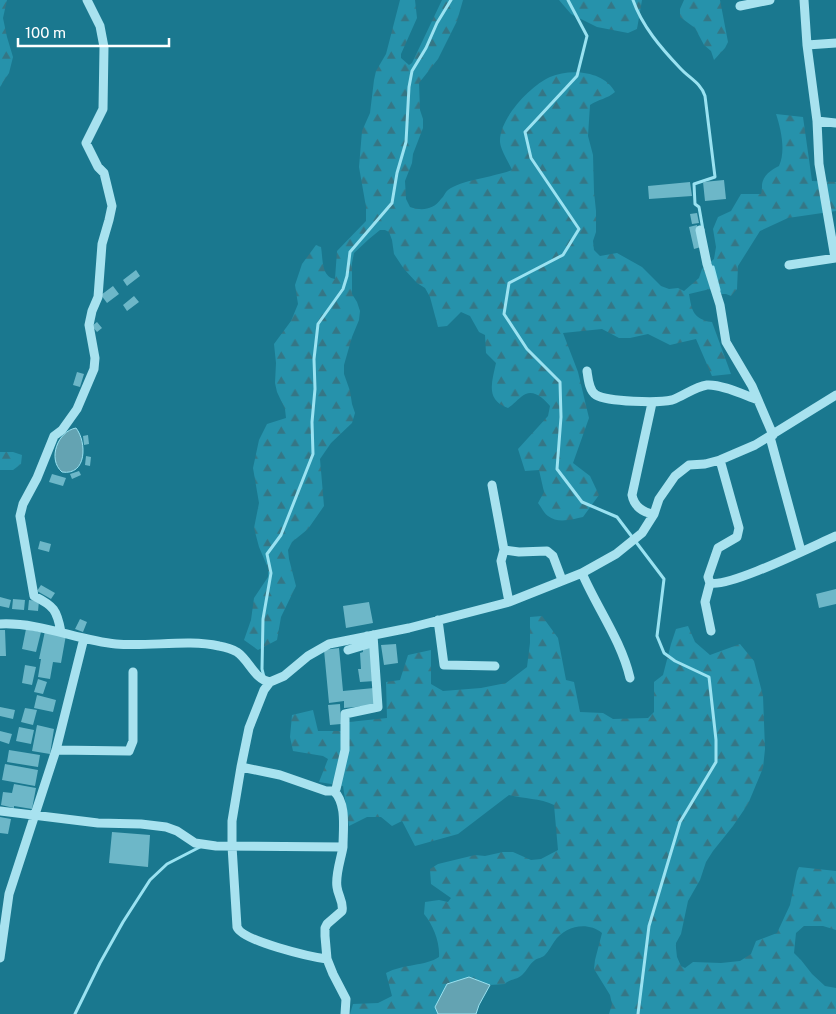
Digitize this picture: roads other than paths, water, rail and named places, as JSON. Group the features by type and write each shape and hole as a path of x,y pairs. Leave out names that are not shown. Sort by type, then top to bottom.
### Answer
{"street":[{"path":"62,632 59,617 54,607 34,596 20,516 22,504 37,478 54,436 62,430 77,409 94,369 95,358 89,326 92,311 98,297 102,244 110,220 112,206 104,173 98,167 86,143 103,109 104,47 100,26 87,0"},
{"path":"740,6 770,0"},
{"path":"789,265 836,258 819,164 804,0"},
{"path":"807,45 836,43"},
{"path":"816,121 836,123"},
{"path":"700,230 707,264 720,305 726,342 752,386 772,436 801,551"},
{"path":"587,371 591,389 596,395 608,398 652,402 674,399 709,385 719,386 758,400"},
{"path":"266,681 284,676 322,646 509,602 582,573 616,554 642,533 654,514 659,499 675,476 689,465 705,464 720,460 747,449 772,436 836,395"},
{"path":"652,402 632,495 633,502 637,507 650,514 654,514"},
{"path":"711,631 704,602 710,583 708,577 718,548 737,537 739,528 720,460"},
{"path":"492,485 504,550 502,561 509,602"},
{"path":"710,583 717,584 746,576 836,536"},
{"path":"504,550 519,552 547,551 553,556 562,580"},
{"path":"582,573 592,596 620,646 630,678"},
{"path":"438,620 444,665 495,666"},
{"path":"0,624 27,625 116,644 218,646 237,652 266,681"},
{"path":"348,650 368,644 370,636"},
{"path":"334,790 346,750 345,714 378,707 370,636"},
{"path":"0,958 9,894 56,750 84,638"},
{"path":"56,750 128,751 133,741 133,672"},
{"path":"266,681 247,737 232,821 232,846 239,930 281,949 323,959"},
{"path":"241,767 280,775 326,791 334,790"},
{"path":"334,790 341,799 342,807 343,847 337,887 343,908 325,928 323,959 346,1001 344,1014"},
{"path":"0,811 98,824 141,824 166,827 177,831 195,843 232,846 343,847"}],"waterway":[{"path":"264,677 262,669 263,619 271,573 267,554 281,535 313,454 314,359 318,324 343,289 347,276 350,252 392,203 397,173 406,142 409,87 412,71 451,0"},
{"path":"568,0 587,36 577,76 525,132 531,158 579,229 563,255 509,283 504,314 527,349 560,382 561,417 557,469 582,502 617,517 664,579 657,636 664,653 675,661 709,677 716,740 716,762 680,822 649,926 638,1014"},
{"path":"633,0 641,19 653,36 680,68 698,84 705,96 715,177 694,184 695,204 699,207 703,230"},
{"path":"713,267 719,290"},
{"path":"75,1014 100,963 150,880 167,864 200,847"}]}
